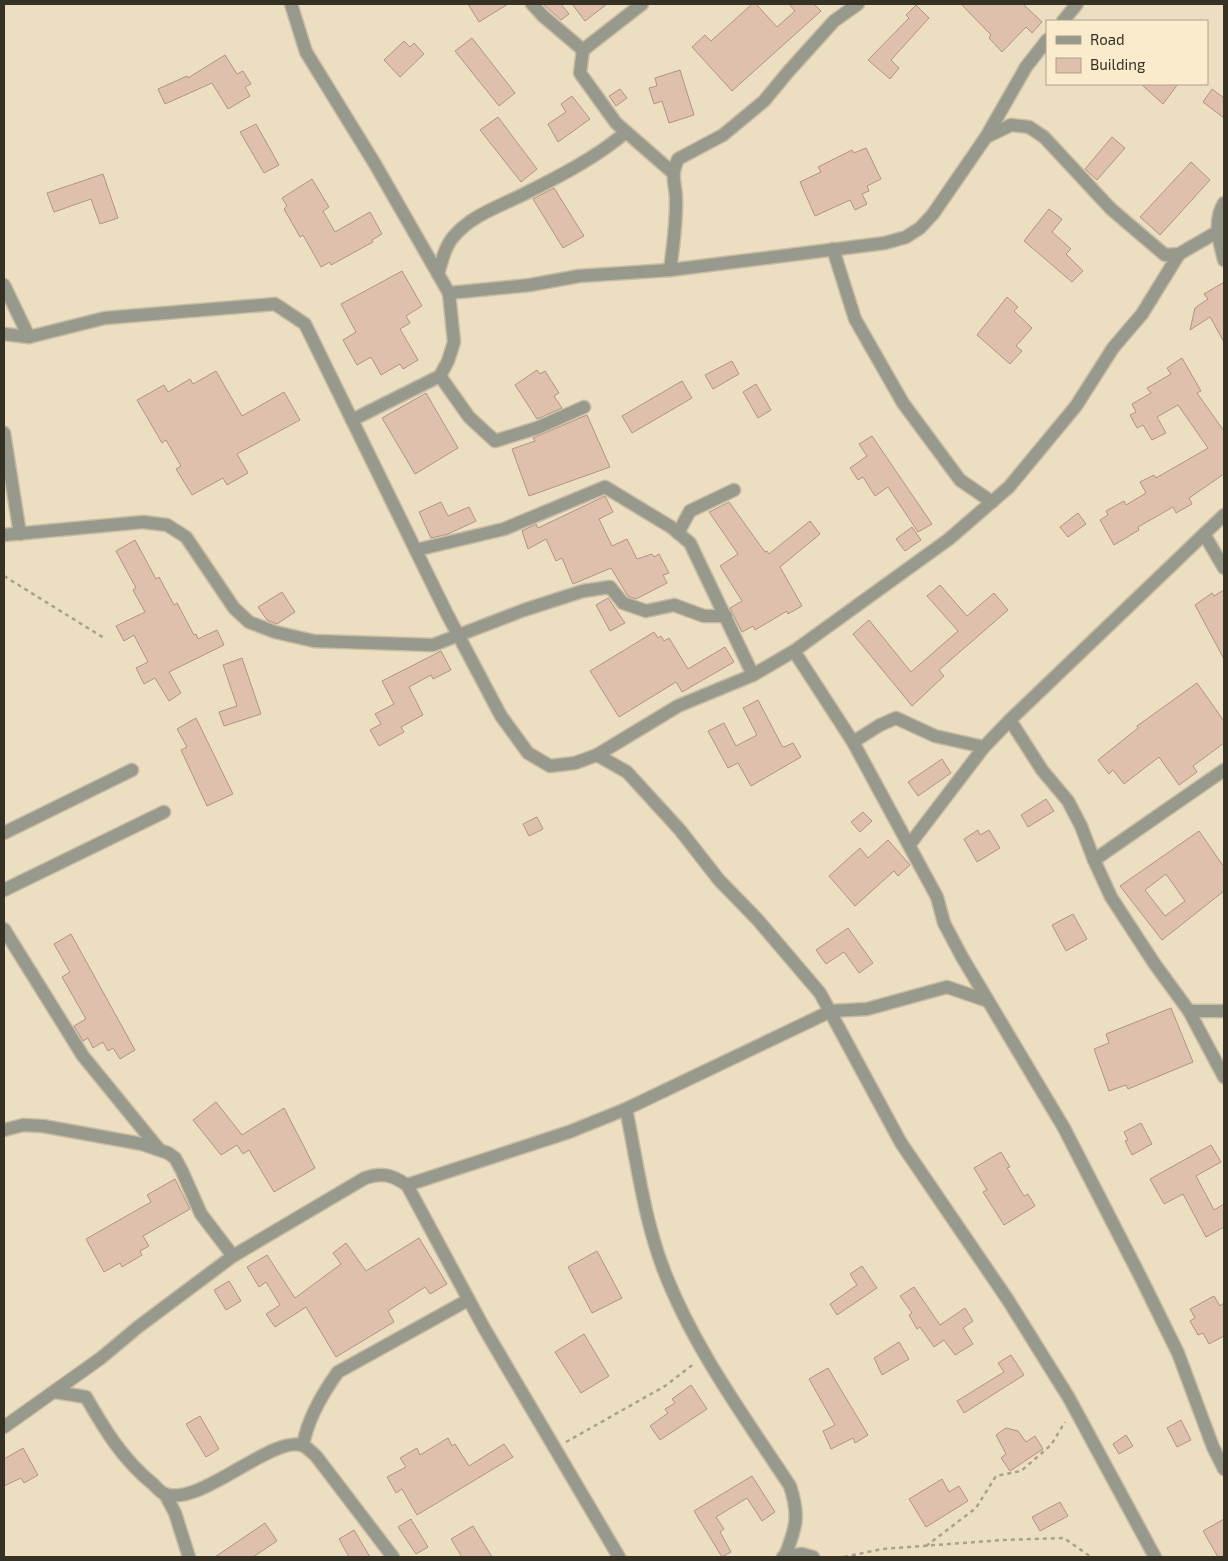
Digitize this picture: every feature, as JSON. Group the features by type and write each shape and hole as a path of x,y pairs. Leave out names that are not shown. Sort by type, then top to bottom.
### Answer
{"street":[{"path":"292,4 306,52 375,164 449,293 454,342 448,361 440,376 352,420"},
{"path":"532,4 583,50"},
{"path":"642,4 583,50 580,73 598,100 626,132 672,172"},
{"path":"670,270 675,238 676,201 672,172 678,158 723,136 764,101 834,21 858,4"},
{"path":"1064,20 1076,4"},
{"path":"449,293 530,285 578,276 670,270 885,243 906,237 920,228 933,214 986,137 1026,67 1046,41"},
{"path":"986,137 1011,125 1029,127 1044,137 1111,209 1165,254 1179,254"},
{"path":"438,274 453,236 474,218 546,183 609,147 626,132"},
{"path":"1224,203 1220,210 1217,232 1224,260"},
{"path":"4,334 29,337 105,318 275,304 305,324 416,550 501,716 528,753 550,766 575,763 597,754 678,706 753,675 794,651 949,538 1009,486 1076,406 1113,348 1142,314 1179,254 1217,232"},
{"path":"834,249 855,320 903,403 960,480 992,502"},
{"path":"4,285 29,337"},
{"path":"440,376 469,417 495,441 537,428 584,407"},
{"path":"4,434 20,534"},
{"path":"416,550 504,529 605,487 678,533 690,543 753,675"},
{"path":"678,533 690,511 734,490"},
{"path":"910,844 984,747 1224,515"},
{"path":"4,535 143,522 167,525 186,537 240,614 249,622 275,632 314,641 372,645 433,646 524,610 583,591 610,587 623,603 646,611 674,605 704,616 726,616"},
{"path":"1204,534 1224,568"},
{"path":"794,651 853,742 910,844 937,897 944,923 1064,1128 1178,1353 1213,1447 1224,1469"},
{"path":"853,742 880,725 896,718 935,736 984,747"},
{"path":"1010,720 1042,770 1068,801 1112,897 1154,963 1189,1011 1224,1077"},
{"path":"597,754 627,772 680,830 719,880 757,919 820,993 901,1143 1008,1300 1074,1407 1155,1557"},
{"path":"4,834 132,770"},
{"path":"1094,860 1224,770"},
{"path":"4,890 164,812"},
{"path":"4,929 83,1056 158,1148"},
{"path":"407,1185 569,1132 626,1109 831,1011 867,1009 947,987 988,1001"},
{"path":"1189,1011 1224,1011"},
{"path":"626,1109 644,1200 663,1267 704,1356 790,1486 795,1502 796,1521 784,1557 802,1554 813,1557"},
{"path":"4,1130 23,1125 42,1126 158,1148 175,1158 201,1214 233,1256"},
{"path":"4,1427 55,1392 233,1256 365,1178 378,1174 392,1176 407,1185 468,1300 619,1557"},
{"path":"303,1445 307,1425 326,1388 338,1372 468,1300"},
{"path":"55,1392 86,1397 113,1442 140,1474 165,1494 175,1513 189,1557"},
{"path":"165,1494 180,1494 199,1488 234,1473 288,1443 303,1445 316,1456 394,1557"}],"path":[{"path":"4,576 104,638"},
{"path":"555,1448 665,1386 704,1356"},
{"path":"925,1547 976,1508 996,1476 1021,1471 1052,1445 1074,1407"},
{"path":"844,1557 882,1549 1003,1540 1064,1538 1091,1557"}],"building":[{"path":"468,4 508,4 479,22"},
{"path":"543,4 561,4 569,14 561,20"},
{"path":"572,4 607,4 585,21"},
{"path":"752,4 756,4 777,27 795,11 789,4 814,4 821,11 732,91 692,47 705,35 711,41"},
{"path":"961,4 1023,4 1042,22 1032,33 1026,27 1002,52 989,38 991,35"},
{"path":"916,5 929,18 891,60 899,68 890,79 868,60 909,18 906,15"},
{"path":"472,38 515,93 499,106 455,51"},
{"path":"404,41 410,47 414,43 424,54 400,77 384,60"},
{"path":"225,55 237,74 243,71 251,84 245,87 250,96 228,109 212,83 165,104 158,89 187,76 188,78"},
{"path":"680,70 694,115 669,123 662,101 654,104 649,88 657,86 655,78"},
{"path":"1142,85 1177,85 1163,104"},
{"path":"620,89 627,98 616,106 609,96"},
{"path":"1212,89 1224,98 1224,118 1203,102"},
{"path":"572,96 590,119 558,142 548,124 566,112 561,104"},
{"path":"498,117 537,169 521,182 480,130"},
{"path":"256,124 279,165 264,173 240,132"},
{"path":"1112,137 1125,148 1097,180 1085,169"},
{"path":"866,148 881,179 867,186 869,191 862,194 867,204 855,210 850,200 815,216 800,182 821,172 818,167 852,150 854,153"},
{"path":"1191,162 1210,180 1160,235 1140,217"},
{"path":"103,174 118,218 100,224 91,199 54,212 47,193"},
{"path":"312,179 329,207 323,211 335,232 370,212 382,234 372,240 373,242 331,265 330,262 321,267 303,235 300,237 284,209 287,206 282,198"},
{"path":"554,188 584,236 563,248 533,199"},
{"path":"1049,209 1062,219 1052,232 1071,249 1066,254 1083,271 1072,282 1024,241"},
{"path":"402,271 422,306 406,316 410,323 400,329 418,360 403,369 400,364 381,375 371,357 357,365 343,340 356,332 341,304"},
{"path":"1224,282 1224,342 1210,317 1190,330 1195,308 1208,299 1204,294"},
{"path":"1007,297 1018,307 1014,311 1032,328 1016,346 1022,351 1010,364 977,335"},
{"path":"1182,358 1201,391 1197,393 1224,431 1224,474 1189,498 1192,504 1176,513 1173,507 1138,527 1139,530 1114,545 1100,520 1108,515 1106,511 1124,501 1126,505 1146,493 1140,482 1154,475 1156,478 1208,448 1178,405 1157,417 1166,433 1152,440 1143,425 1137,428 1130,415 1136,412 1132,404 1151,393 1147,388 1171,374 1167,368"},
{"path":"732,361 739,374 713,389 705,375"},
{"path":"537,370 540,374 545,371 559,393 554,396 562,408 537,419 515,385"},
{"path":"216,371 242,416 284,392 300,420 237,454 248,473 227,485 223,478 192,495 176,469 181,466 166,440 162,443 137,400 164,385 168,392 190,379 193,384"},
{"path":"682,381 692,398 632,433 622,416"},
{"path":"756,384 771,410 758,418 743,392"},
{"path":"426,393 458,448 415,474 382,418"},
{"path":"587,415 610,467 529,496 512,449 535,441 533,438"},
{"path":"872,436 932,524 918,532 888,487 875,496 863,477 858,480 850,468 867,456 859,444"},
{"path":"605,496 613,512 599,519 612,546 627,539 637,559 652,554 654,557 659,554 669,573 663,575 667,583 636,599 628,596 611,568 573,584 562,558 556,561 546,539 528,549 522,531 536,524 538,528"},
{"path":"441,502 448,516 469,507 476,521 448,534 431,538 419,512"},
{"path":"729,502 765,552 767,551 769,554 810,521 820,534 780,567 802,606 788,614 787,611 755,630 753,626 742,632 730,608 742,601 720,566 738,554 709,512"},
{"path":"1078,513 1086,524 1068,537 1060,527"},
{"path":"912,527 921,540 905,551 896,539"},
{"path":"135,540 156,579 159,577 174,605 177,603 194,635 196,634 198,639 217,630 224,645 169,672 181,693 169,701 155,678 144,684 136,668 148,662 134,635 124,641 116,626 145,612 133,590 136,588 116,551"},
{"path":"940,585 967,616 994,593 1008,610 939,670 944,676 912,706 853,634 869,620 911,672 958,631 927,596"},
{"path":"1224,590 1224,659 1195,605 1212,593 1214,596"},
{"path":"282,592 295,612 277,624 267,620 258,607"},
{"path":"608,598 625,623 610,631 596,605"},
{"path":"654,632 658,638 661,636 664,641 669,638 688,669 725,647 734,662 682,692 676,682 619,717 590,671"},
{"path":"441,651 451,670 433,679 431,675 409,687 423,715 401,727 404,732 379,746 370,730 381,724 375,714 394,704 382,681"},
{"path":"242,658 261,714 224,726 219,712 237,706 223,665"},
{"path":"1197,683 1224,721 1224,743 1193,766 1197,772 1179,785 1159,757 1124,784 1113,770 1109,774 1098,760 1138,728 1137,726"},
{"path":"758,700 782,746 793,743 801,757 751,786 738,763 728,768 708,731 724,723 736,746 757,735 743,708"},
{"path":"196,718 233,794 207,806 181,750 187,747 177,729"},
{"path":"942,759 951,773 918,796 908,782"},
{"path":"1046,799 1054,811 1028,827 1021,815"},
{"path":"863,812 872,821 860,832 851,822"},
{"path":"537,817 543,829 529,836 523,824"},
{"path":"978,830 980,835 989,830 1000,848 977,862 964,839"},
{"path":"1199,831 1224,867 1224,891 1162,940 1120,886","holes":["1166,874 1185,901 1165,916 1145,890"]},
{"path":"888,840 910,865 898,876 894,871 855,906 829,876 860,848 868,858"},
{"path":"1073,914 1087,939 1066,951 1052,925"},
{"path":"848,928 873,963 859,973 844,952 826,964 816,950"},
{"path":"71,934 135,1050 120,1059 113,1048 108,1051 103,1042 93,1048 88,1038 83,1041 74,1026 86,1019 62,977 70,972 54,944"},
{"path":"1171,1008 1193,1062 1128,1089 1126,1085 1109,1091 1094,1049 1109,1043 1106,1034"},
{"path":"216,1102 242,1135 284,1108 315,1168 274,1192 249,1150 243,1154 237,1145 221,1155 193,1120"},
{"path":"1141,1123 1152,1144 1132,1155 1125,1141 1128,1140 1124,1132"},
{"path":"1211,1145 1221,1162 1196,1176 1214,1210 1224,1204 1224,1227 1206,1237 1183,1194 1164,1204 1150,1179"},
{"path":"1001,1152 1010,1167 1007,1168 1024,1196 1028,1194 1035,1206 1004,1225 983,1192 987,1190 974,1168"},
{"path":"175,1179 190,1209 143,1236 149,1246 140,1251 142,1255 122,1267 120,1263 104,1272 86,1239 151,1202 147,1195"},
{"path":"419,1238 447,1284 430,1294 425,1287 388,1311 394,1322 336,1357 306,1307 275,1327 266,1314 280,1305 266,1282 259,1287 247,1267 267,1255 295,1298 341,1264 333,1253 346,1243 366,1271"},
{"path":"597,1251 622,1298 592,1313 568,1267"},
{"path":"862,1266 877,1288 837,1315 830,1304 857,1285 850,1274"},
{"path":"229,1281 241,1301 226,1310 214,1290"},
{"path":"914,1287 940,1325 965,1308 973,1321 963,1328 973,1344 955,1355 944,1340 934,1347 920,1327 917,1329 909,1315 912,1313 900,1296"},
{"path":"1214,1296 1220,1306 1224,1303 1224,1336 1209,1344 1203,1333 1198,1335 1190,1321 1195,1318 1190,1309"},
{"path":"584,1334 609,1376 581,1393 555,1352"},
{"path":"899,1342 909,1359 882,1375 874,1358"},
{"path":"1011,1355 1024,1375 964,1413 957,1401 1004,1372 998,1363"},
{"path":"828,1368 868,1435 855,1443 853,1438 831,1449 823,1431 835,1425 809,1379"},
{"path":"691,1385 707,1409 660,1440 650,1426 668,1413 665,1409 675,1403 672,1399"},
{"path":"200,1416 219,1449 206,1457 186,1424"},
{"path":"1181,1420 1191,1440 1177,1447 1167,1428"},
{"path":"1006,1428 1018,1431 1026,1442 1035,1436 1043,1449 1010,1471 1001,1458 1006,1454 996,1435"},
{"path":"1126,1435 1133,1446 1119,1454 1113,1444"},
{"path":"448,1438 452,1446 455,1444 469,1466 504,1444 513,1457 417,1515 402,1489 396,1493 387,1477 406,1467 400,1458 417,1448 420,1455"},
{"path":"23,1448 38,1475 24,1483 21,1478 4,1486 4,1459"},
{"path":"752,1476 775,1512 762,1521 747,1498 716,1517 724,1529 720,1532 731,1552 722,1557 694,1511"},
{"path":"942,1479 949,1492 959,1486 968,1501 926,1527 909,1499"},
{"path":"1060,1502 1068,1516 1040,1531 1032,1517"},
{"path":"411,1519 428,1547 416,1554 398,1527"},
{"path":"1224,1519 1224,1557 1218,1557 1203,1531"},
{"path":"265,1523 277,1541 253,1557 215,1557"},
{"path":"473,1526 492,1557 462,1557 451,1539"},
{"path":"354,1530 370,1557 349,1557 339,1539"}]}
